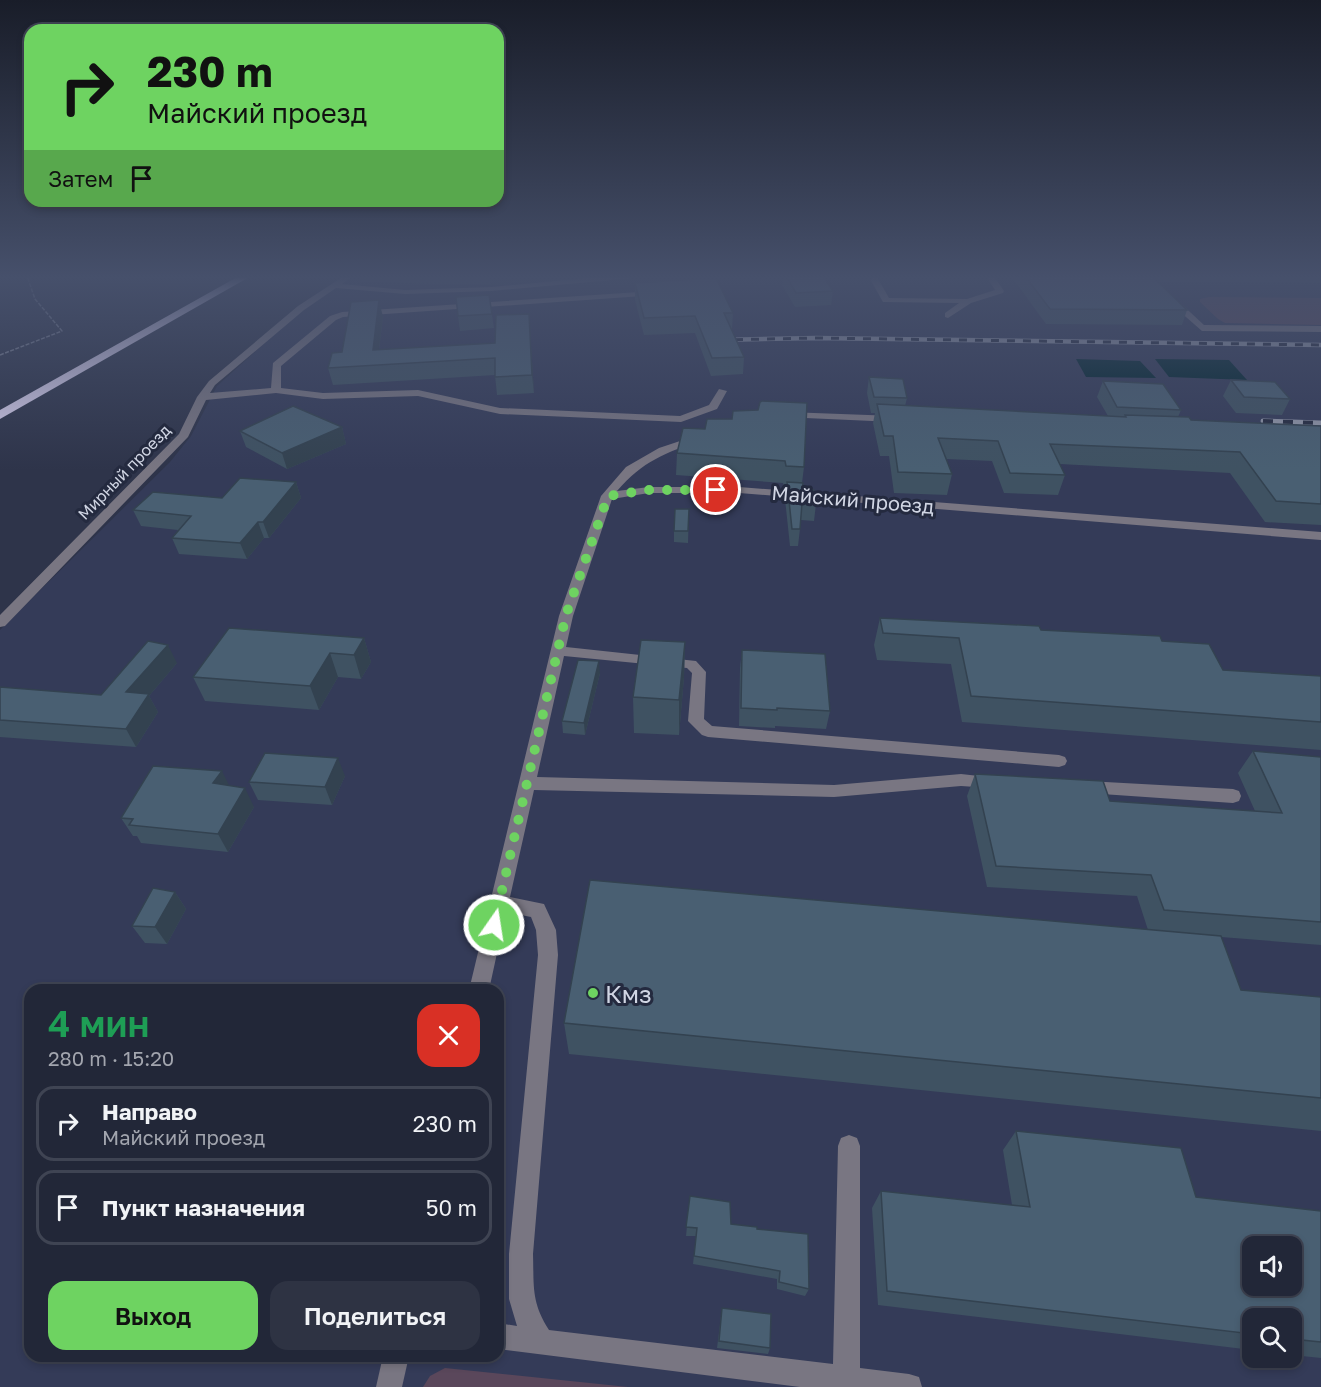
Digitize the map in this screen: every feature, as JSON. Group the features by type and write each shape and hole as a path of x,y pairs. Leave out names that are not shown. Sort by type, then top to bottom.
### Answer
{"highway":[{"path":"0,410 124,341"},
{"path":"0,415 131,341"}],"street":[{"name":"Мирный проезд","path":"0,623 184,435 202,397 212,383 262,341"},
{"path":"276,390 276,365 305,341"},
{"path":"202,397 276,390 323,396 418,393 500,411 681,419 713,407 722,392"},
{"path":"780,416 907,419"},
{"path":"480,984 566,615 608,496 630,469 663,450 712,433"},
{"name":"Майский проезд","path":"608,496 649,490 739,490 1321,536"},
{"path":"558,651 691,664 699,672 696,721 708,731 1059,762"},
{"path":"527,783 834,791 961,780 1008,783"},
{"path":"1067,786 1233,796"},
{"path":"499,903 537,910 546,930 548,956 521,1254 522,1299 527,1319 543,1342"},
{"path":"845,1383 849,1146"},
{"path":"504,1337 845,1383 909,1387"},
{"path":"389,1387 395,1362"}],"path":[{"path":"0,355 37,341"}],"shaded area":[{"path":"267,341 1321,341 1321,1387 0,1387 0,630 170,462 191,436 217,386"},
{"path":"1076,359 1140,361 1156,378 1086,377"},
{"path":"1155,359 1229,360 1247,380 1169,377"},
{"path":"445,1368 628,1387 423,1387 430,1376"}],"building":[{"path":"344,341 374,341 373,350 495,343 495,341 530,341 532,375 495,377 495,358 328,368 332,353 342,352"},
{"path":"705,341 737,341 744,357 712,358"},
{"path":"869,377 903,379 907,398 874,397"},
{"path":"1231,380 1275,382 1290,399 1244,397"},
{"path":"1103,381 1163,384 1181,410 1117,407"},
{"path":"762,401 807,403 804,467 786,466 785,461 677,453 683,428 705,429 707,419 732,419 733,411 758,410"},
{"path":"877,404 1126,417 1125,415 1189,417 1191,420 1321,426 1321,504 1276,501 1240,452 1050,444 1065,475 1010,473 998,441 938,438 952,474 898,472 893,436 884,436"},
{"path":"293,406 342,427 282,453 240,431"},
{"path":"240,478 296,482 263,522 258,522 240,543 172,538 191,516 133,510 153,492 222,498"},
{"path":"787,482 803,483 802,490 814,490 816,504 802,503 800,529 792,529"},
{"path":"675,509 689,509 688,531 674,531"},
{"path":"880,618 1039,626 1041,630 1160,636 1162,641 1209,644 1223,670 1321,676 1321,722 971,696 959,638 883,633"},
{"path":"229,628 364,638 354,655 330,653 310,686 193,677"},
{"path":"641,640 685,642 679,700 633,697"},
{"path":"148,641 168,645 126,692 149,694 126,729 0,720 0,687 101,695"},
{"path":"742,650 825,654 830,711 741,708"},
{"path":"578,660 599,661 584,723 562,721"},
{"path":"1253,751 1321,757 1321,922 1164,910 1151,875 996,866 975,774 1103,781 1110,801 1282,813"},
{"path":"265,753 338,758 325,787 249,782"},
{"path":"153,766 222,771 213,783 245,788 218,834 129,825 133,819 121,818"},
{"path":"590,880 1221,936 1241,990 1321,997 1321,1098 564,1023"},
{"path":"153,888 175,892 155,927 132,926"},
{"path":"1016,1131 1181,1148 1196,1197 1321,1211 1321,1342 1302,1340 1302,1308 1242,1308 1242,1333 887,1291 881,1191 1030,1207"},
{"path":"690,1196 730,1202 731,1224 808,1234 809,1289 779,1282 780,1271 694,1256 697,1228 686,1227"},
{"path":"722,1308 771,1314 770,1348 719,1341"}],"railway":[{"path":"1013,341 1321,345"},
{"path":"1263,421 1321,423"}],"place":[{"name":"Кмз","path":"593,993"}],"route":[{"path":"494,925 566,615 608,496 649,490 716,490"}]}
